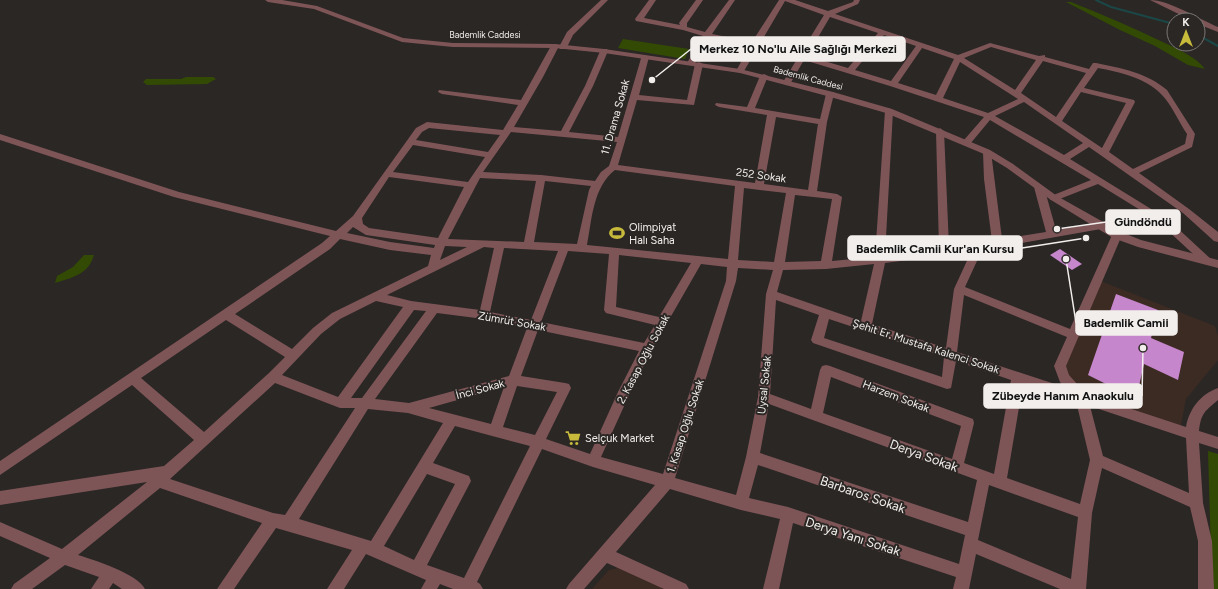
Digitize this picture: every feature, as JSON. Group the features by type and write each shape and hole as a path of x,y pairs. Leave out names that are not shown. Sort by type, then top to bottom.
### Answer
{"street":[{"name":"Bademlik Caddesi","path":"268,0 315,7 402,40 453,45 559,46 740,70 788,82 889,111 967,142 988,152 1054,198 1117,235 1138,243 1218,264"},
{"path":"432,268 439,247 470,185 507,131 559,46 605,0"},
{"path":"653,0 639,19 754,45"},
{"path":"684,28 683,23 700,0"},
{"path":"690,63 707,35 732,0"},
{"path":"740,70 782,0"},
{"path":"788,0 958,58 1024,99 1104,153 1186,211 1218,238"},
{"path":"788,82 828,14 856,3 857,0"},
{"path":"1153,0 1179,12"},
{"path":"1206,24 1218,30"},
{"path":"850,71 882,32"},
{"path":"893,84 921,45"},
{"path":"938,99 958,58 990,45 1091,72"},
{"path":"564,134 589,86 604,51"},
{"path":"802,56 989,116 1099,180 1169,226 1208,261"},
{"name":"11. Drama Sokak","path":"581,248 594,190 604,174 613,167 645,57"},
{"path":"1016,94 1042,58"},
{"path":"634,97 691,104 700,64"},
{"path":"1057,121 1096,65 1119,70 1146,81 1164,92 1191,134 1189,145 1132,173"},
{"path":"750,110 764,76"},
{"path":"1079,89 1131,102 1104,153"},
{"path":"442,92 524,103"},
{"path":"812,194 823,122 830,94"},
{"path":"967,142 989,116 1024,99"},
{"path":"719,105 823,122"},
{"path":"866,326 880,260 889,111"},
{"path":"759,186 772,113"},
{"path":"0,469 326,246 357,218 419,130 427,125 564,134 622,140"},
{"path":"940,131 944,252"},
{"path":"0,137 177,195 390,246 439,247 483,244 581,248 733,264 779,266 826,265 944,252 1101,226"},
{"path":"410,142 491,155"},
{"path":"1064,159 1089,143"},
{"path":"988,152 989,179 998,244"},
{"name":"252 Sokak","path":"613,167 837,198 826,265"},
{"path":"387,174 470,185"},
{"path":"477,175 540,178 597,184"},
{"path":"528,246 540,178"},
{"path":"1054,198 1099,180"},
{"name":"1. Kasap Oğlu Sokak","path":"574,589 667,482 731,281 740,184"},
{"path":"1039,187 1052,234"},
{"name":"Uysal Sokak","path":"741,503 753,457 764,397 771,294 779,266 792,191"},
{"path":"357,218 358,226 366,231 439,247"},
{"path":"1078,589 1085,513 1096,460 1081,397 1064,378 1060,366 1117,235"},
{"path":"19,589 64,557 169,472 273,377 317,331 336,316 483,244"},
{"path":"484,315 500,245"},
{"path":"825,313 817,340 947,384 959,289 978,247"},
{"path":"495,430 512,380 535,325 564,248"},
{"path":"614,251 610,310 662,322"},
{"name":"2. Kasap Oğlu Sokak","path":"593,461 624,392 647,348 698,260"},
{"path":"959,289 1074,334"},
{"name":"Şehit Er. Mustafa Kalenci Sokak","path":"771,294 1218,443"},
{"name":"Zümrüt Sokak","path":"377,297 434,309 484,315 647,348"},
{"path":"340,403 411,305"},
{"path":"225,589 280,522 434,309"},
{"path":"226,314 293,356"},
{"name":"Harzem Sokak","path":"816,416 826,370 968,423 956,467"},
{"path":"273,377 340,403 365,403 408,408"},
{"path":"1000,483 1018,377"},
{"path":"132,378 204,440"},
{"name":"İnci Sokak","path":"408,408 512,380 565,388 538,442"},
{"path":"1206,589 1205,541 1196,503 1192,434 1194,418 1200,407 1218,393"},
{"name":"Derya Sokak","path":"764,397 1085,513"},
{"name":"Derya Yanı Sokak","path":"408,408 495,430 538,442 593,461 741,503 788,514 965,573"},
{"path":"335,589 368,548 423,466 452,419"},
{"path":"158,481 280,522 368,548 417,569 432,582 469,588 538,442"},
{"name":"Barbaros Sokak","path":"753,457 972,538 1078,589"},
{"path":"1096,460 1196,503"},
{"path":"417,569 464,481 423,466"},
{"path":"0,498 169,472"},
{"path":"961,589 984,477"},
{"path":"771,589 788,514"},
{"path":"0,529 64,557 111,574 137,589"},
{"path":"604,554 681,589"},
{"path":"98,589 111,574"}],"shaded area":[{"path":"1098,280 1215,326 1218,336 1218,360 1186,399 1180,430 1081,397 1060,366"},
{"path":"628,566 680,589 592,589 609,570"}],"green space":[{"path":"1066,2 1071,2 1096,12 1166,44 1166,52 1183,52 1193,58 1205,69 1188,65 1155,46"},
{"path":"623,39 689,49 685,59 618,48"},
{"path":"186,77 213,77 216,79 207,84 147,85 143,82 146,79 181,79"},
{"path":"84,255 94,255 88,267 84,271 74,277 55,283 57,276 73,267"},
{"path":"1208,451 1218,454 1218,589 1212,589"}],"building":[{"path":"1060,249 1082,264 1072,270 1050,255"},
{"path":"1116,294 1158,310 1151,338 1184,352 1178,380 1144,364 1136,399 1088,375"}],"waterway":[{"path":"1096,0 1111,7 1166,22"},
{"path":"1206,39 1218,46"}],"place":[{"name":"Merkez 10 No'lu Aile Sağlığı Merkezi","path":"652,80"},
{"name":"Gündöndü","path":"1057,229"},
{"name":"Olimpiyat Halı Saha","path":"617,233"},
{"name":"Bademlik Camii Kur'an Kursu","path":"1086,238"},
{"name":"Bademlik Camii","path":"1066,259"},
{"name":"Zübeyde Hanım Anaokulu","path":"1143,348"},
{"name":"Selçuk Market","path":"573,438"}]}
